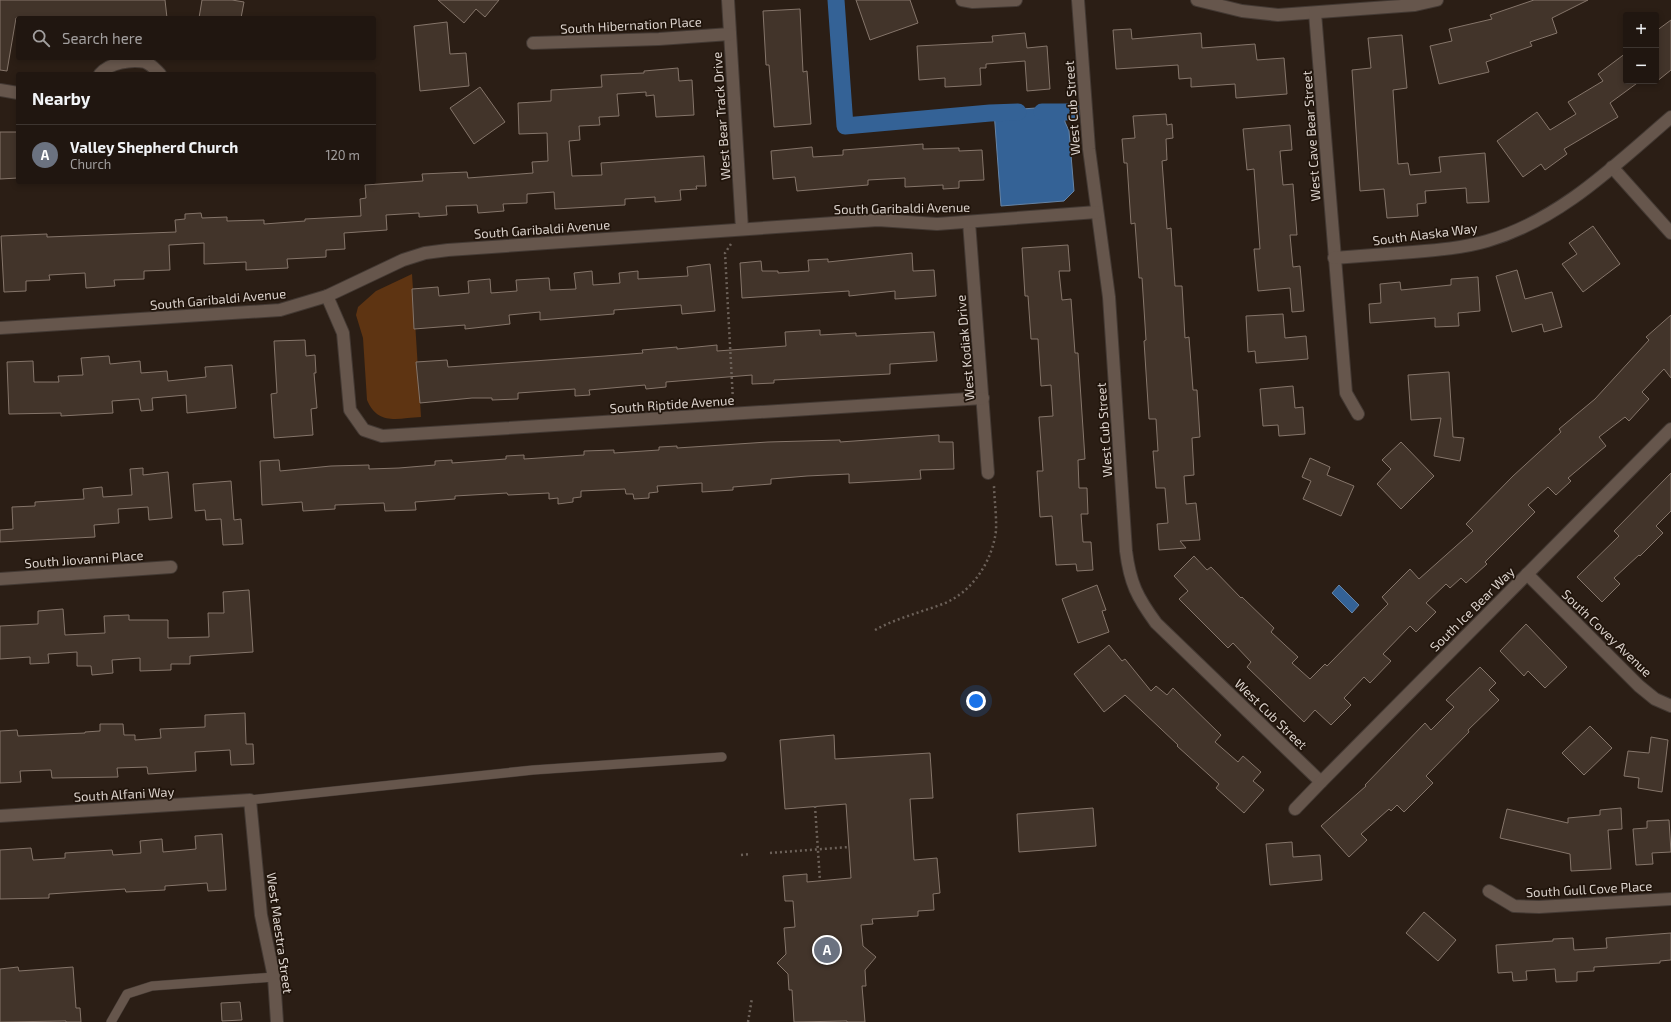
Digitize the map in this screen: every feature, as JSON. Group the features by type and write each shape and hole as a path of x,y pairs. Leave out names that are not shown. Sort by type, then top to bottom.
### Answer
{"street":[{"name":"West Bear Track Drive","path":"728,0 742,229"},
{"path":"962,0 974,2 1016,0"},
{"name":"West Cub Street","path":"1078,0 1089,149 1110,298 1126,551 1129,576 1141,604 1156,623 1320,782"},
{"path":"1197,0 1242,11 1278,15 1415,5 1437,0"},
{"name":"West Cave Bear Street","path":"1315,13 1346,393 1358,414"},
{"name":"South Hibernation Place","path":"533,43 659,39 730,34"},
{"path":"102,72 108,66 126,62 144,62 153,66 158,72"},
{"path":"0,90 16,93"},
{"name":"South Alaska Way","path":"1334,258 1442,249 1464,246 1508,235 1531,225 1565,205 1671,117"},
{"path":"1612,167 1671,233"},
{"name":"South Garibaldi Avenue","path":"0,328 280,310 327,296 403,260 425,253 448,250 878,220 937,224 1097,212"},
{"name":"West Kodiak Drive","path":"969,222 988,473"},
{"name":"South Riptide Avenue","path":"327,296 344,333 350,410 364,430 382,436 983,398"},
{"name":"South Ice Bear Way","path":"1295,809 1320,782 1671,429"},
{"name":"South Jiovanni Place","path":"0,579 171,567"},
{"name":"South Covey Avenue","path":"1527,574 1639,686 1655,699 1671,706"},
{"name":"South Alfani Way","path":"0,816 250,800"},
{"name":"West Maestra Street","path":"250,800 260,915 274,977 277,1022"},
{"name":"South Gull Cove Place","path":"1489,891 1514,906 1539,907 1671,898"}],"lane":[{"path":"250,800 533,770 722,757"},
{"path":"111,1022 127,994 152,986 274,977"}],"path":[{"path":"733,414 725,253 742,229"},
{"path":"875,630 884,624 942,604 967,589 985,567 996,536 994,485"},
{"path":"815,806 820,881"},
{"path":"770,853 849,847"},
{"path":"741,855 751,854"},
{"path":"748,1022 752,998"}],"shaded area":[{"path":"412,274 421,417 390,419 377,414 367,400 363,338 356,315 358,307 376,291"}],"water":[{"path":"1064,106 1065,122 1069,131 1074,191 1064,201 1001,206 994,111"},
{"path":"1339,585 1359,605 1352,613 1332,593"}],"building":[{"path":"0,0 165,0 167,16 16,16 7,71 0,70"},
{"path":"202,0 232,0 244,2 241,16 199,16"},
{"path":"438,0 499,0 485,17 476,9 464,23"},
{"path":"856,0 910,0 918,23 870,40"},
{"path":"1534,0 1588,0 1552,18 1557,33 1530,42 1532,46 1486,62 1489,72 1439,84 1430,46 1452,41 1449,29 1492,19 1490,15"},
{"path":"800,9 803,72 807,71 811,124 774,127 769,65 766,65 763,11"},
{"path":"1671,20 1671,70 1659,80 1659,48 1659,29"},
{"path":"447,22 450,54 466,53 469,86 420,91 414,26"},
{"path":"1131,29 1132,39 1201,33 1202,48 1255,44 1257,60 1284,58 1287,94 1236,98 1235,84 1191,87 1191,78 1179,79 1178,65 1116,69 1113,30"},
{"path":"1025,33 1027,48 1047,46 1050,89 1027,91 1025,61 986,64 986,68 980,68 981,85 945,87 945,78 919,80 917,46 993,42 992,36"},
{"path":"1402,35 1407,88 1393,90 1398,164 1408,163 1410,175 1441,172 1439,157 1485,153 1489,202 1467,203 1466,188 1425,191 1426,203 1417,204 1418,216 1387,218 1384,189 1360,191 1352,70 1371,68 1368,38"},
{"path":"1623,55 1623,84 1636,84 1610,103 1618,117 1564,149 1567,154 1545,170 1541,164 1523,177 1497,141 1537,112 1550,130 1576,114 1568,102 1603,81 1598,74"},
{"path":"678,68 679,81 692,80 694,115 656,117 654,95 646,96 646,92 617,94 619,116 599,117 600,125 579,126 580,140 569,141 572,176 602,175 601,163 704,156 706,186 696,186 697,189 680,190 681,200 655,202 655,197 625,199 625,205 555,209 554,192 527,194 527,203 503,204 504,211 478,213 477,205 446,206 447,215 419,217 419,213 386,215 387,230 344,233 345,249 326,250 326,257 287,259 288,268 246,270 246,262 204,264 204,243 169,245 170,270 144,271 144,279 114,280 115,286 86,288 85,273 49,275 50,280 26,281 26,291 4,292 1,236 47,234 47,237 176,232 175,220 185,219 185,214 201,213 202,218 227,217 227,221 264,220 264,224 305,221 305,219 361,216 360,199 366,198 365,185 423,181 422,174 467,172 468,178 533,173 532,162 548,161 547,133 519,134 518,103 551,101 551,90 602,87 601,75 644,73 644,71"},
{"path":"480,87 505,122 474,144 450,108"},
{"path":"1166,114 1167,125 1172,124 1173,138 1166,139 1167,160 1162,161 1167,229 1171,228 1175,286 1182,286 1185,338 1189,337 1193,390 1197,390 1200,437 1192,438 1194,475 1184,476 1186,504 1196,503 1200,540 1180,541 1186,548 1159,550 1157,524 1168,523 1165,488 1156,488 1153,451 1158,451 1156,419 1149,419 1142,278 1139,278 1135,223 1131,224 1127,163 1124,163 1122,139 1135,138 1133,116"},
{"path":"1290,125 1292,150 1280,151 1283,185 1293,184 1297,235 1290,235 1293,267 1300,266 1304,311 1292,312 1290,288 1258,291 1254,249 1260,249 1254,169 1247,170 1243,129"},
{"path":"0,132 16,132 16,178 0,179"},
{"path":"923,144 923,149 959,148 959,151 982,150 984,180 959,181 959,188 943,189 943,185 905,187 905,178 868,180 868,185 797,191 795,177 773,179 771,151 812,147 813,157 843,155 843,150"},
{"path":"1593,226 1620,264 1583,292 1562,264 1577,254 1569,243"},
{"path":"1068,245 1070,271 1059,271 1062,300 1071,299 1075,353 1078,353 1085,459 1078,460 1079,488 1087,488 1088,514 1081,514 1083,542 1091,542 1093,570 1077,571 1076,564 1056,565 1052,516 1040,517 1037,471 1043,471 1039,417 1053,416 1051,385 1041,386 1038,339 1031,339 1028,296 1025,296 1022,248"},
{"path":"912,253 913,271 934,270 936,296 895,299 895,291 849,296 849,291 742,298 740,263 761,261 762,271 778,271 778,273 809,271 808,260 828,259 828,262"},
{"path":"710,264 715,311 682,314 681,305 614,310 614,314 540,320 540,312 509,315 510,324 465,329 465,325 414,329 412,289 438,287 439,296 469,293 468,281 490,279 491,293 517,291 516,280 549,278 550,290 576,289 574,273 592,271 593,285 620,283 619,273 638,271 638,279 688,276 687,267"},
{"path":"1517,270 1525,299 1552,292 1562,327 1544,332 1542,324 1512,332 1496,276"},
{"path":"1478,277 1480,311 1458,313 1459,326 1435,327 1435,318 1370,323 1369,304 1381,303 1380,284 1400,282 1401,290 1451,285 1451,279"},
{"path":"1283,314 1285,338 1306,336 1308,359 1256,363 1255,351 1248,352 1246,316"},
{"path":"1671,315 1671,378 1664,369 1642,392 1649,399 1629,421 1625,417 1599,437 1606,446 1568,478 1571,481 1556,495 1548,487 1528,505 1535,512 1485,562 1487,564 1466,583 1461,578 1450,588 1446,584 1426,603 1436,612 1416,632 1410,626 1383,654 1391,661 1370,683 1364,677 1344,698 1351,705 1331,725 1315,710 1304,722 1247,667 1251,662 1233,643 1228,648 1179,599 1188,591 1174,576 1194,556 1207,570 1211,567 1241,598 1242,597 1274,628 1271,632 1298,657 1292,663 1310,679 1325,664 1327,666 1388,604 1382,597 1410,569 1419,579 1473,531 1466,524 1513,476 1561,432 1559,429 1595,399 1649,340 1646,337"},
{"path":"820,330 820,335 856,333 856,336 934,332 937,361 890,364 890,374 774,380 774,383 752,384 752,375 666,382 666,387 646,389 645,385 589,390 590,395 575,396 575,389 518,393 518,399 492,400 492,398 472,398 420,403 416,362 447,360 448,367 643,353 642,350 677,347 677,349 717,345 717,351 786,346 785,332"},
{"path":"305,340 306,356 315,355 316,373 314,373 317,408 311,409 313,435 274,438 271,394 277,393 274,341"},
{"path":"109,356 110,364 140,361 141,373 167,371 168,381 206,377 205,367 232,365 236,408 187,413 186,395 152,398 153,410 141,411 139,399 112,401 113,413 61,416 61,413 9,414 7,362 33,361 34,382 59,382 58,376 83,375 81,358"},
{"path":"1449,372 1453,437 1464,438 1460,461 1434,456 1441,418 1411,420 1408,375"},
{"path":"1293,386 1295,408 1303,407 1305,434 1279,436 1278,425 1263,426 1260,389"},
{"path":"939,435 939,442 953,442 954,469 920,470 921,479 849,483 849,474 807,476 771,479 771,484 733,487 733,490 702,492 702,483 657,486 658,492 649,493 649,498 634,499 633,494 626,494 625,489 581,491 581,497 573,498 573,502 558,504 558,498 549,499 549,493 508,495 507,493 455,496 455,499 415,502 416,510 385,511 384,503 335,505 335,509 303,511 302,502 262,505 260,461 279,460 280,471 331,466 369,465 369,469 399,468 435,465 435,461 452,460 452,463 506,459 506,456 524,455 524,459 584,455 584,451 614,450 614,453 659,450 659,447 677,446 677,448 768,442 840,440 840,442"},
{"path":"1401,442 1434,476 1401,509 1377,484 1391,469 1382,460"},
{"path":"1310,458 1330,467 1327,475 1354,486 1341,516 1303,499 1311,481 1302,477"},
{"path":"143,468 143,475 168,472 172,518 149,520 148,507 118,509 119,523 94,525 95,537 0,542 0,530 13,529 12,507 35,506 35,502 84,499 83,489 102,487 103,497 132,495 130,469"},
{"path":"1671,473 1671,511 1656,526 1663,533 1640,556 1639,555 1614,578 1620,584 1602,602 1577,577 1619,536 1614,531"},
{"path":"231,481 234,520 241,519 243,544 223,545 221,519 206,520 205,510 195,511 193,484"},
{"path":"1097,585 1106,610 1102,611 1109,632 1078,643 1062,599"},
{"path":"249,590 253,652 190,656 190,664 171,664 171,670 140,671 140,658 112,660 113,673 92,675 91,666 77,666 77,652 48,654 49,663 30,664 30,657 0,659 0,626 38,624 38,611 63,609 65,635 105,633 104,616 129,615 129,620 168,620 168,638 209,637 208,613 224,613 223,592"},
{"path":"1526,624 1567,667 1545,688 1528,671 1524,676 1500,651"},
{"path":"1109,645 1122,661 1125,659 1151,691 1156,686 1167,695 1173,688 1221,735 1215,742 1238,762 1243,756 1261,772 1253,781 1264,790 1244,813 1216,788 1219,784 1177,746 1178,745 1125,695 1104,712 1074,674"},
{"path":"1480,667 1496,683 1489,690 1499,700 1468,730 1469,732 1426,776 1433,783 1404,812 1397,805 1391,811 1389,809 1361,834 1367,840 1349,857 1321,826 1366,786 1365,785 1425,723 1431,730 1454,707 1446,700"},
{"path":"245,713 246,744 253,744 254,764 231,765 230,750 195,752 196,771 148,774 147,767 117,768 118,777 52,778 51,770 20,771 21,782 0,783 0,731 17,730 18,736 85,733 100,731 100,724 123,724 124,735 135,735 135,740 161,738 160,729 205,727 205,715"},
{"path":"1590,726 1612,748 1584,775 1562,753"},
{"path":"834,735 835,759 930,753 933,798 910,799 914,860 937,858 940,893 933,894 934,910 918,911 918,916 872,919 873,924 861,925 863,946 876,957 865,970 866,986 862,986 865,1022 794,1022 792,990 789,990 788,974 777,963 786,954 784,928 795,927 793,901 785,901 783,876 807,874 807,882 851,878 846,804 785,809 780,740"},
{"path":"1651,737 1668,740 1662,792 1638,788 1639,778 1624,776 1628,751 1649,753"},
{"path":"1093,808 1096,846 1019,852 1017,814"},
{"path":"1621,808 1622,829 1608,830 1611,869 1571,871 1570,854 1500,838 1507,809 1568,823 1568,818 1600,815 1600,810"},
{"path":"1669,820 1671,852 1652,853 1653,864 1636,865 1633,829 1647,828 1647,821"},
{"path":"222,834 226,890 208,891 207,883 165,886 165,890 126,892 125,889 49,894 49,898 0,899 0,850 31,848 33,860 65,858 65,853 112,850 113,855 141,853 140,841 162,839 163,852 196,849 195,836"},
{"path":"1292,842 1293,857 1320,855 1322,880 1270,885 1266,844"},
{"path":"1424,912 1456,940 1438,961 1406,933"},
{"path":"1671,933 1671,960 1660,961 1660,963 1594,967 1594,971 1577,972 1577,981 1556,982 1555,969 1526,971 1527,980 1513,981 1512,972 1498,973 1496,945 1573,938 1574,950 1607,948 1606,938"},
{"path":"18,967 19,971 73,967 76,1008 80,1008 81,1022 0,1022 0,969"},
{"path":"240,1002 242,1020 222,1021 221,1003"}],"waterway":[{"path":"836,0 845,126 990,113 1018,112"},
{"path":"1042,112 1073,112"}],"place":[{"name":"Valley Shepherd Church","path":"827,950"}]}
